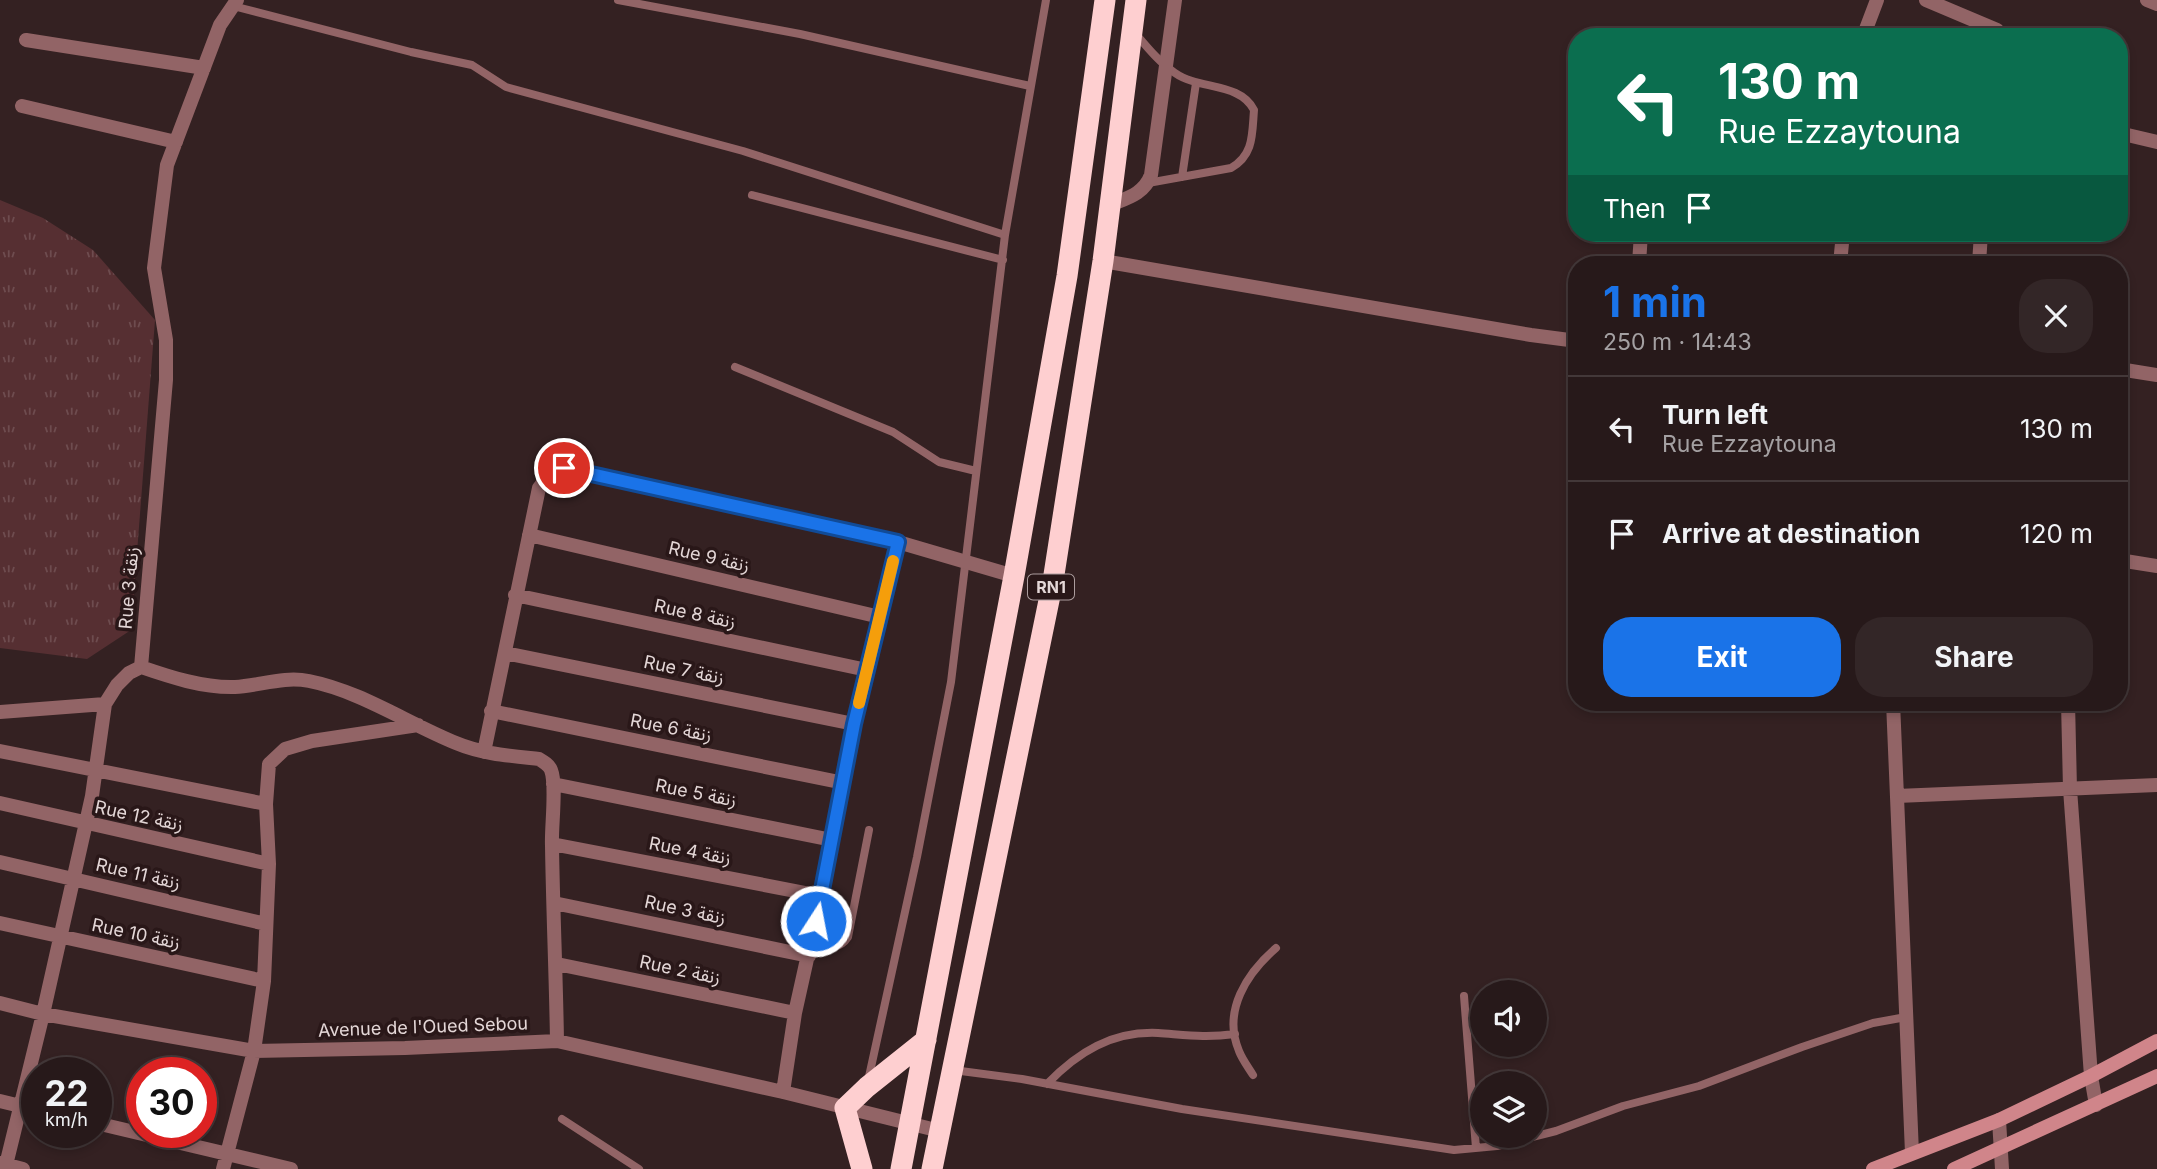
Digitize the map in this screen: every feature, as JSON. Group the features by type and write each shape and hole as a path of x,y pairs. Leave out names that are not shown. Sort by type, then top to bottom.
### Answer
{"highway":[{"name":"RN1","path":"901,1169 1014,576 1067,276 1105,0"},
{"name":"RN1","path":"932,1169 1053,581 1103,261 1136,0"},
{"path":"861,1169 845,1108 926,1040"}],"street":[{"path":"1110,205 1139,193 1151,175 1175,0"},
{"path":"1866,28 1877,0"},
{"path":"1926,0 1992,28"},
{"path":"2147,0 2157,4"},
{"name":"Rue 3 زنقة","path":"141,667 166,380 166,340 154,268 167,165 220,24 235,3"},
{"path":"26,40 204,68"},
{"path":"22,106 176,142"},
{"path":"2128,135 2157,142"},
{"path":"1103,261 1568,340"},
{"path":"2128,370 2157,375"},
{"path":"484,752 539,488 549,475 564,468 898,542 1014,576"},
{"name":"Rue 9 زنقة","path":"530,535 880,617"},
{"path":"783,1092 795,1013 810,951 854,724 898,542"},
{"path":"2128,561 2157,566"},
{"name":"Rue 8 زنقة","path":"515,596 867,670"},
{"name":"Rue 7 زنقة","path":"505,653 854,724"},
{"path":"23,1169 4,1166 43,1014 86,824 97,769 105,704 117,685 129,673 141,667 170,677 235,687 266,681 309,681 337,688 458,744 484,752 539,759 551,771 553,784 557,1041"},
{"path":"0,712 105,704"},
{"name":"Rue 6 زنقة","path":"491,711 844,783"},
{"path":"1893,711 1912,1153"},
{"path":"2068,711 2070,789 2091,1076 2096,1105"},
{"path":"223,1169 254,1051 264,981 269,864 266,804 269,764 285,749 312,741 418,725"},
{"path":"0,751 266,804"},
{"name":"Rue 5 زنقة","path":"553,784 832,840"},
{"path":"1897,796 2157,785"},
{"name":"Rue 12 زنقة","path":"0,803 269,864"},
{"name":"Rue 4 زنقة","path":"552,844 821,896"},
{"name":"Rue 11 زنقة","path":"0,862 266,924"},
{"name":"Rue 3 زنقة","path":"554,903 810,951"},
{"name":"Rue 10 زنقة","path":"0,923 264,981"},
{"name":"Rue 2 زنقة","path":"557,964 795,1013"},
{"name":"Avenue de l'Oued Sebou","path":"0,1003 43,1014 254,1051 557,1041 940,1131"},
{"path":"1873,1169 1999,1119 2091,1076 2157,1041"},
{"path":"1954,1169 2157,1076"},
{"path":"0,1101 19,1105"},
{"path":"1999,1119 2002,1169"},
{"path":"112,1127 291,1169"}],"lane":[{"path":"618,0 800,34 1030,86"},
{"path":"867,1087 917,857 951,682 1005,235 1046,0"},
{"path":"235,3 411,52 471,65 482,69 506,87 743,151 1005,235"},
{"path":"1133,31 1167,66 1185,79 1238,94 1251,104 1254,110 1250,149 1245,158 1231,168 1148,183"},
{"path":"1182,177 1196,83"},
{"path":"752,195 1003,260"},
{"path":"735,367 893,432 939,462 976,471"},
{"path":"810,951 835,947 845,943 848,937 869,830"},
{"path":"1253,1075 1238,1050 1234,1008 1245,982 1276,948"},
{"path":"1464,996 1470,1072"},
{"path":"1547,1133 1623,1106 1699,1086 1873,1023 1906,1017"},
{"path":"1047,1084 1066,1065 1099,1043 1156,1033 1186,1037 1235,1034"},
{"path":"953,1070 1182,1109 1454,1150 1476,1148"},
{"path":"562,1119 639,1169"}],"green space":[{"path":"0,200 43,218 93,250 155,320 131,630 87,659 0,648"}],"slow traffic":[{"path":"859,703 893,561"}],"route":[{"path":"564,468 898,542 854,724 816,921"}]}
